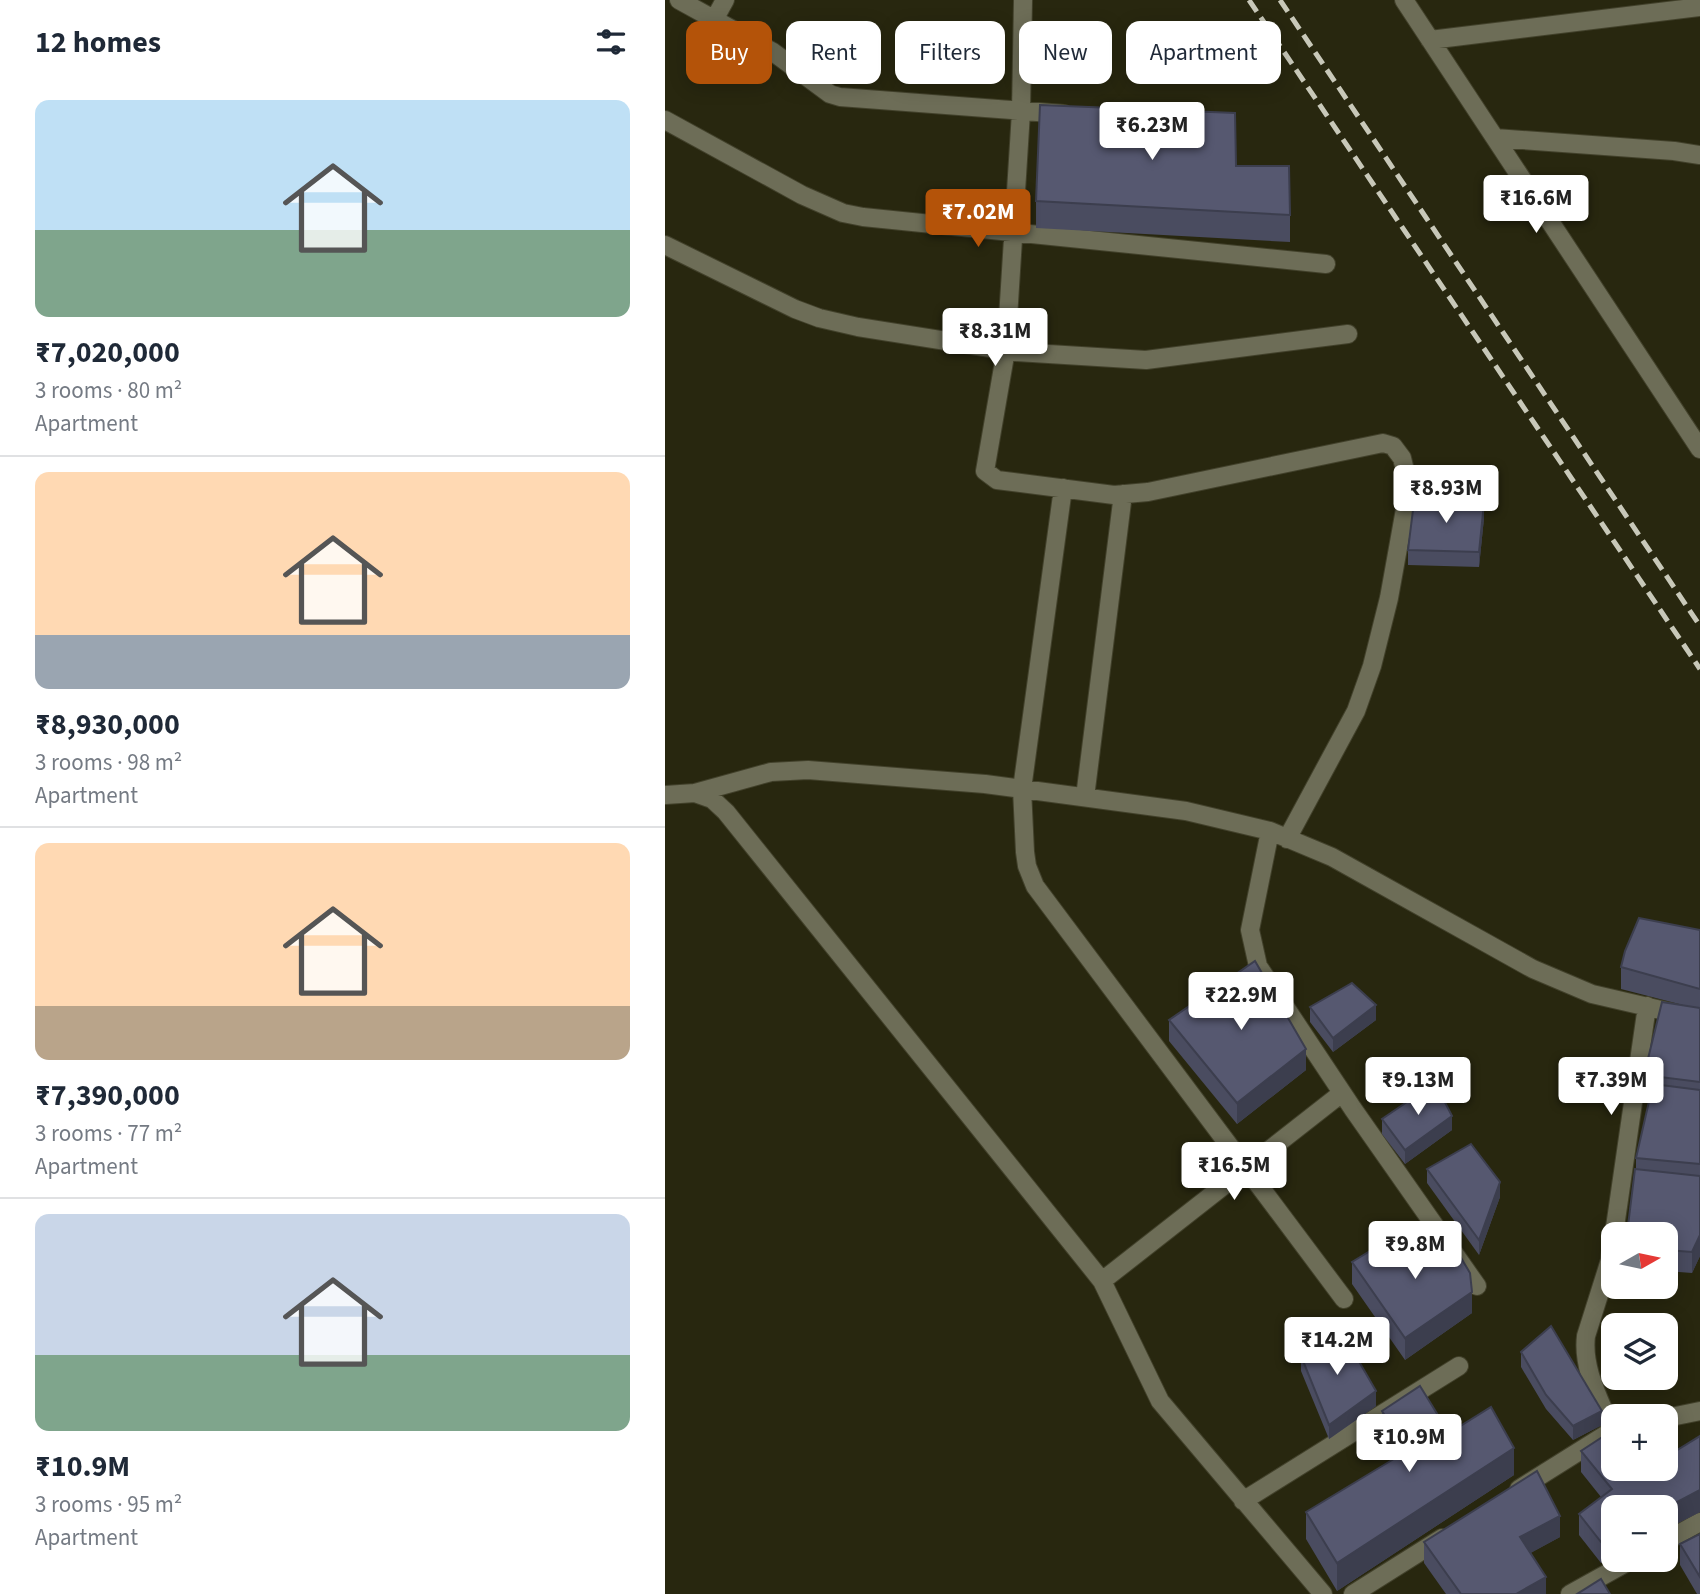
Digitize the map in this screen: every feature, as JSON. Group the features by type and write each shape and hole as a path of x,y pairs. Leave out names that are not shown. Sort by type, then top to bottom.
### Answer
{"street":[{"path":"679,0 773,52 831,94 840,97 1088,115"},
{"path":"714,20 725,0"},
{"path":"1023,0 1021,111 1006,350 985,471 997,480 1114,495 1149,492 1383,443 1393,446 1402,458 1409,487 1389,598 1372,666 1356,711 1287,839"},
{"path":"1403,0 1697,441"},
{"path":"1430,40 1700,7"},
{"path":"665,120 801,195 843,213 1013,234 1326,264"},
{"path":"1495,138 1700,155"},
{"path":"665,245 795,309 819,318 858,327 1006,350 1146,360 1348,334"},
{"path":"1063,488 1022,789 1027,866 1035,886 1344,1299"},
{"path":"1085,797 1123,494"},
{"path":"665,795 695,793 771,772 807,770 1022,789 1186,811 1269,831 1332,857 1533,969 1592,994 1700,1019"},
{"path":"695,793 712,799 726,812 1102,1281 1160,1401 1323,1594"},
{"path":"1269,831 1250,930 1258,966 1342,1093 1477,1286"},
{"path":"1616,1222 1647,1006"},
{"path":"1102,1281 1342,1093"},
{"path":"1601,1289 1584,1349 1588,1371 1602,1404"},
{"path":"1243,1501 1459,1366"},
{"path":"1678,1416 1700,1411"},
{"path":"1506,1497 1601,1438"},
{"path":"1678,1534 1700,1522"},
{"path":"1353,1594 1459,1527"},
{"path":"1570,1594 1610,1572"}],"building":[{"path":"1040,105 1235,113 1236,166 1289,166 1290,215 1036,201"},
{"path":"1415,494 1484,503 1479,552 1408,550"},
{"path":"1639,918 1700,930 1700,989 1621,967"},
{"path":"1255,961 1306,1049 1237,1103 1169,1020"},
{"path":"1352,983 1376,1005 1333,1038 1310,1007"},
{"path":"1662,1002 1700,1008 1700,1082 1644,1075"},
{"path":"1435,1083 1452,1116 1405,1150 1382,1119"},
{"path":"1653,1084 1700,1090 1700,1164 1636,1158"},
{"path":"1471,1144 1500,1182 1479,1240 1427,1169"},
{"path":"1635,1169 1700,1176 1700,1235 1692,1252 1678,1251 1678,1222 1628,1222"},
{"path":"1398,1234 1420,1255 1448,1236 1470,1273 1472,1292 1405,1338 1352,1262"},
{"path":"1551,1326 1601,1412 1573,1426 1546,1395 1521,1352"},
{"path":"1342,1332 1376,1391 1329,1425 1301,1356"},
{"path":"1420,1386 1449,1433 1491,1407 1514,1448 1337,1563 1306,1512 1407,1451 1382,1411"},
{"path":"1700,1436 1700,1490 1678,1502 1678,1495 1604,1495 1612,1489 1605,1481 1678,1481 1678,1450"},
{"path":"1601,1438 1601,1476 1581,1451"},
{"path":"1537,1471 1560,1516 1520,1537 1546,1577 1516,1594 1461,1594 1424,1542"},
{"path":"1601,1497 1601,1542 1579,1514"},
{"path":"1700,1534 1700,1577 1680,1544"},
{"path":"1601,1579 1610,1594 1577,1594"}],"railway":[{"path":"1249,0 1700,669"},
{"path":"1280,0 1700,626"}]}
